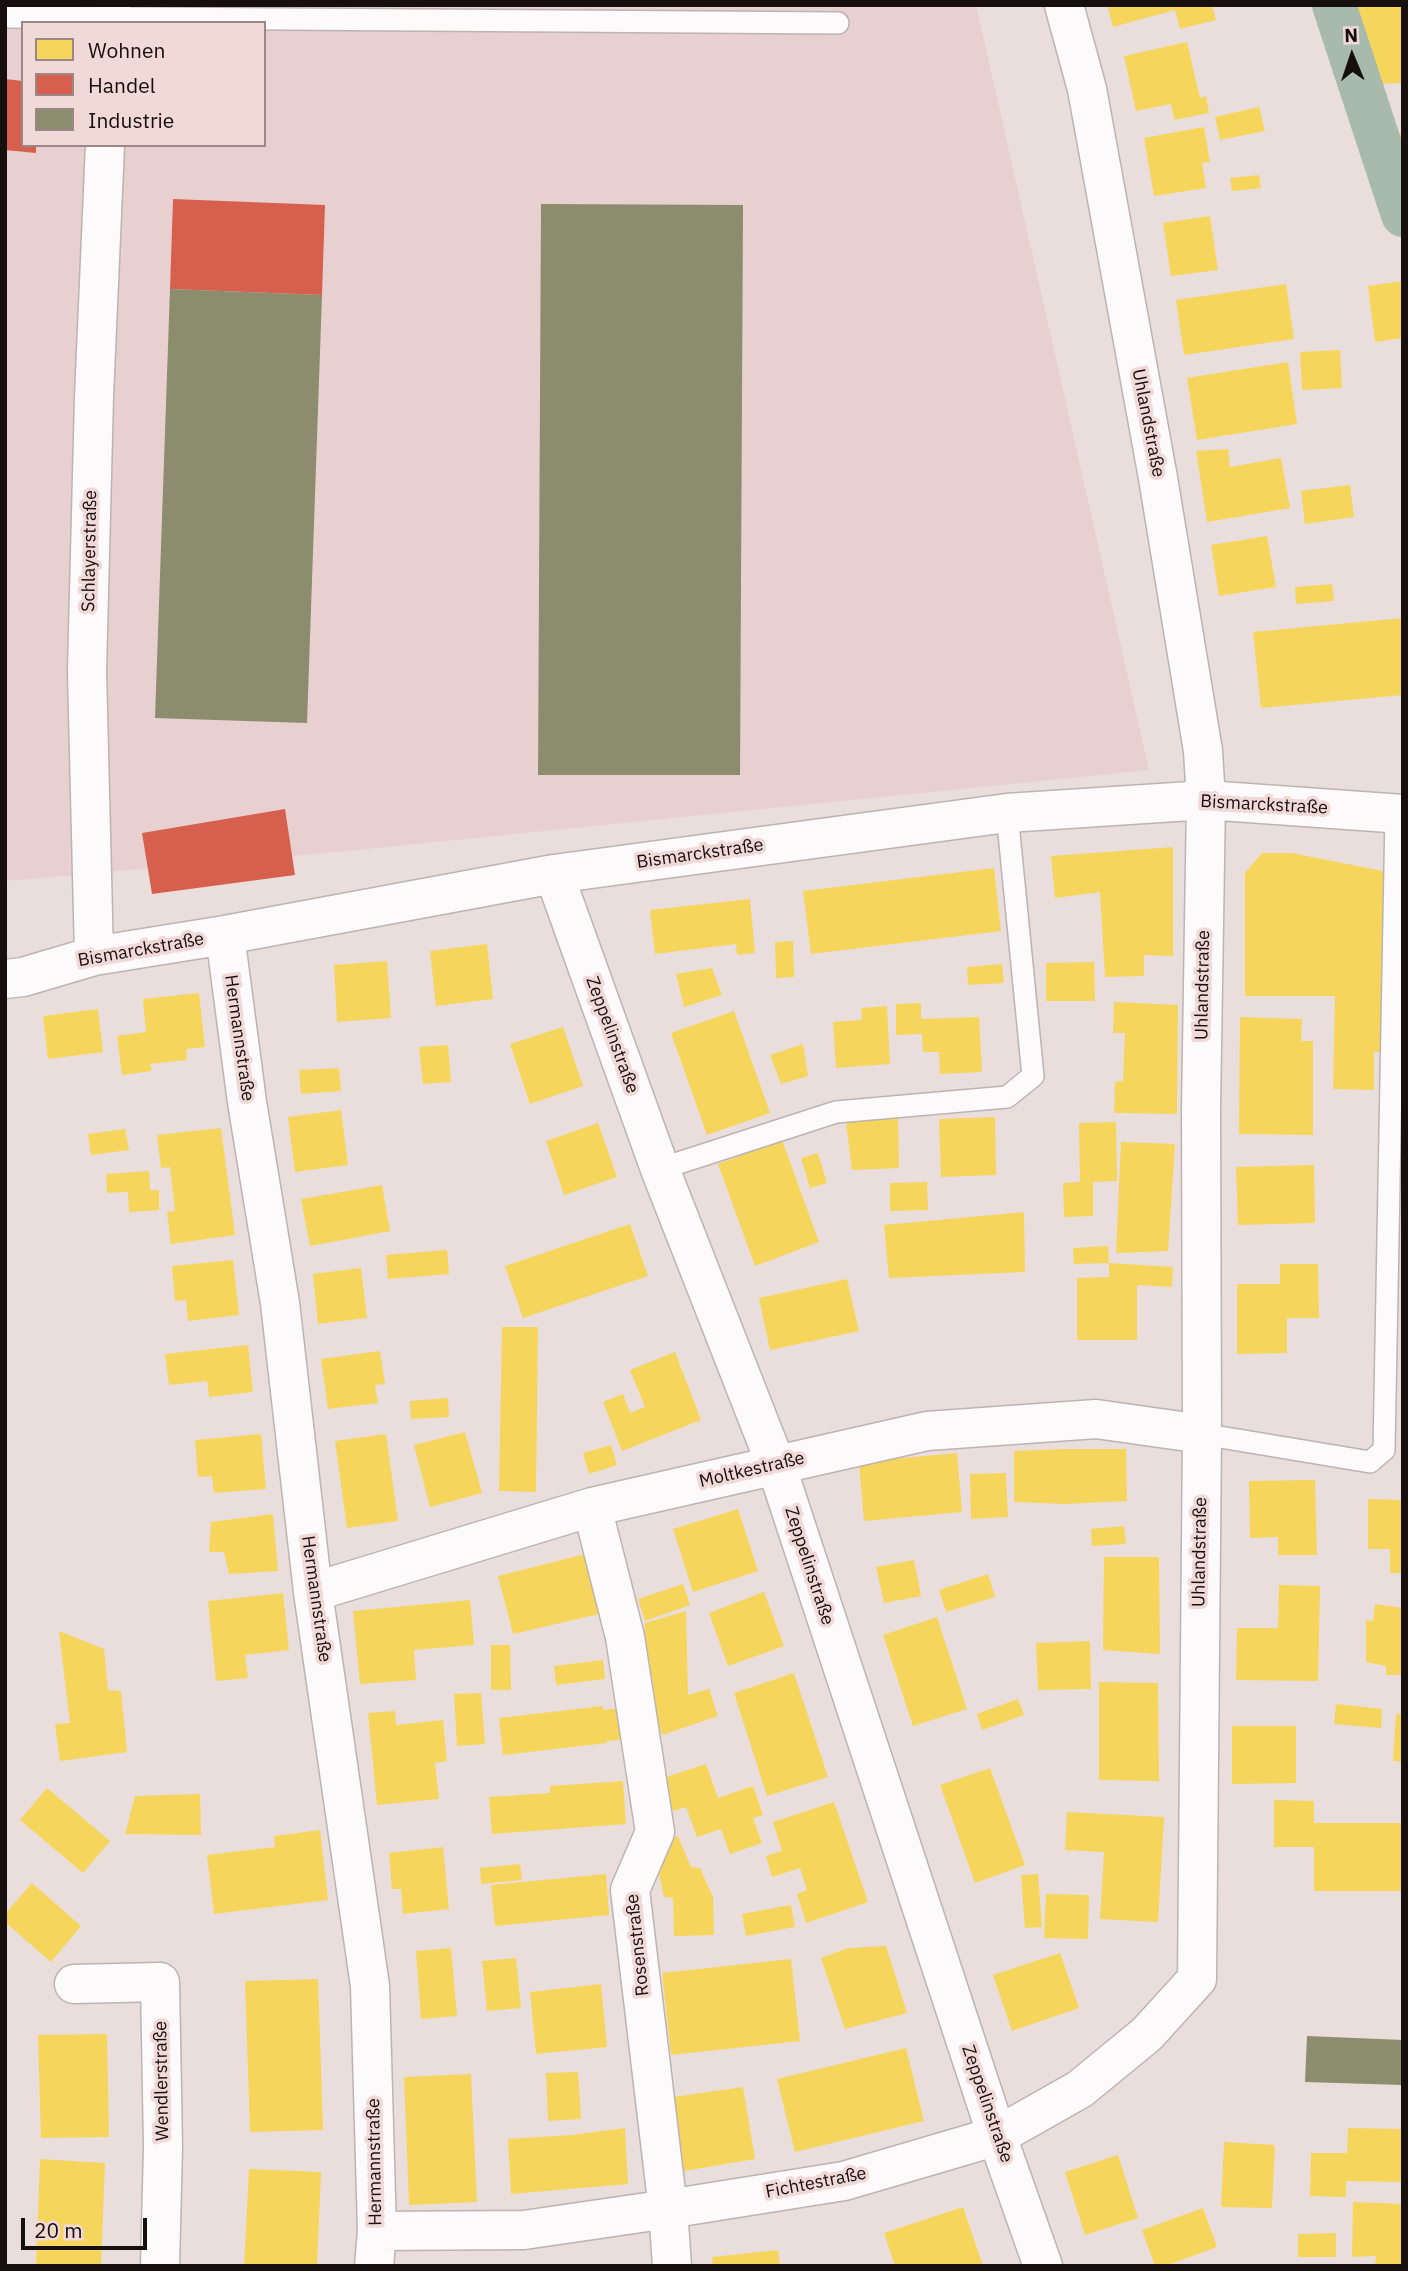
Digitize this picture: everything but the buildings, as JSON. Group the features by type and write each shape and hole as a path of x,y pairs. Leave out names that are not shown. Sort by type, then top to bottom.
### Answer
{"street":[{"name":"Uhlandstraße","path":"1063,5 1087,89 1158,478 1203,751 1206,800 1201,1109 1202,1434 1197,1979"},
{"name":"Schlayerstraße","path":"94,956 87,671 94,397 105,147"},
{"name":"Bismarckstraße","path":"14,978 94,956 225,935 554,874 1007,813 1206,800 1399,813"},
{"name":"Zeppelinstraße","path":"554,874 660,1169 775,1465 1043,2266"},
{"name":"Hermannstraße","path":"225,935 247,1102 281,1303 313,1592 370,1986 375,2248"},
{"name":"Moltkestraße","path":"313,1592 592,1507 927,1431 1096,1419 1202,1434"},
{"name":"Rosenstraße","path":"592,1507 625,1637 655,1832 630,1890 668,2208 672,2266"},
{"name":"Fichtestraße","path":"375,2248 524,2230 844,2182 998,2136 1080,2089 1147,2034 1197,1979"},
{"name":"Wendlerstraße","path":"74,1984 160,1982 163,2147 160,2266"}],"lane":[{"path":"5,17 111,15 838,23"},
{"path":"660,1169 836,1112 1007,1097 1033,1076 1007,813"},
{"path":"1202,1434 1370,1462 1384,1450 1399,813"}],"shaded area":[{"path":"5,5 976,5 1149,770 347,851 5,881"}],"waterway":[{"path":"1334,5 1403,215"}]}
